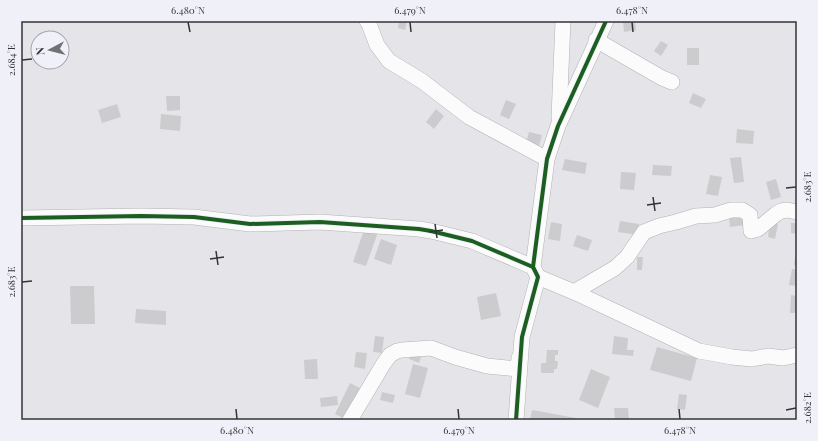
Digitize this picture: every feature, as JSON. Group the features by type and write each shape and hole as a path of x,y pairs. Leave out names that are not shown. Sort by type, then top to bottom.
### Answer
{"street":[{"path":"367,21 370,24 377,45 389,61 422,81 469,116 547,159"},
{"path":"558,126 563,21"},
{"path":"350,420 384,363 390,355 397,351 431,348 455,357 487,366 518,369 522,337 536,272 547,159 558,126 606,21"},
{"path":"596,40 662,78 672,82"},
{"path":"574,292 615,268 627,257 644,232 659,226 696,216 715,215 731,210 742,210 750,215 751,231 758,229 781,211 787,210 797,212"},
{"path":"21,218 148,216 194,218 250,224 320,222 431,231 472,241 574,292 699,351 752,359 768,356 783,358 797,356"},
{"path":"516,420 522,337"}],"building":[{"path":"399,21 407,21 405,30 398,28"},
{"path":"623,21 635,21 636,30 624,32"},
{"path":"661,41 668,45 661,56 654,51"},
{"path":"687,48 699,48 699,65 687,65"},
{"path":"693,93 706,99 701,108 689,103"},
{"path":"166,96 180,96 180,110 167,111"},
{"path":"506,100 516,104 509,119 500,115"},
{"path":"117,104 121,117 102,123 98,110"},
{"path":"436,109 444,116 434,129 426,122"},
{"path":"161,114 181,116 180,131 160,129"},
{"path":"737,129 754,131 753,144 736,143"},
{"path":"529,132 542,135 539,146 526,143"},
{"path":"741,157 744,182 734,183 730,158"},
{"path":"565,159 587,163 585,174 562,170"},
{"path":"653,165 672,166 671,176 652,175"},
{"path":"621,172 636,173 634,190 620,189"},
{"path":"710,175 722,177 718,196 706,194"},
{"path":"776,179 781,197 771,200 766,182"},
{"path":"744,216 745,225 730,227 729,218"},
{"path":"620,221 639,224 638,235 618,232"},
{"path":"551,222 562,224 560,241 548,239"},
{"path":"770,223 778,224 775,239 768,237"},
{"path":"791,223 797,223 797,234 791,233"},
{"path":"365,227 378,232 366,266 353,262"},
{"path":"577,235 592,240 588,251 573,246"},
{"path":"381,239 397,245 391,265 374,259"},
{"path":"797,250 797,266 794,265"},
{"path":"637,257 643,257 642,270 637,270"},
{"path":"792,269 797,270 797,286 789,285"},
{"path":"70,286 94,286 95,324 71,324"},
{"path":"496,293 501,316 481,320 477,297"},
{"path":"791,295 797,296 797,313 790,313"},
{"path":"136,309 166,311 166,325 135,323"},
{"path":"375,336 384,337 382,353 373,352"},
{"path":"614,336 628,338 627,350 634,350 633,356 612,354"},
{"path":"657,347 697,358 691,381 650,370"},
{"path":"547,350 558,350 558,355 555,355 555,361 558,361 557,369 554,369 554,373 541,373 541,363 546,363"},
{"path":"356,352 367,353 365,369 354,367"},
{"path":"411,353 421,357 419,363 409,359"},
{"path":"317,359 318,379 305,379 304,360"},
{"path":"413,364 428,368 420,398 405,394"},
{"path":"591,369 610,377 598,408 579,400"},
{"path":"350,383 360,388 345,419 335,414"},
{"path":"382,392 395,395 393,403 380,400"},
{"path":"679,394 687,395 685,410 677,409"},
{"path":"337,396 338,405 321,407 320,398"},
{"path":"614,408 628,408 629,420 615,420"},
{"path":"532,410 576,418 575,420 530,420"}],"cycle path":[{"path":"516,420 522,337 538,277 533,267 547,159 558,126 606,21"},
{"path":"21,218 141,216 194,217 250,224 320,222 419,229 472,241 533,267"}]}
